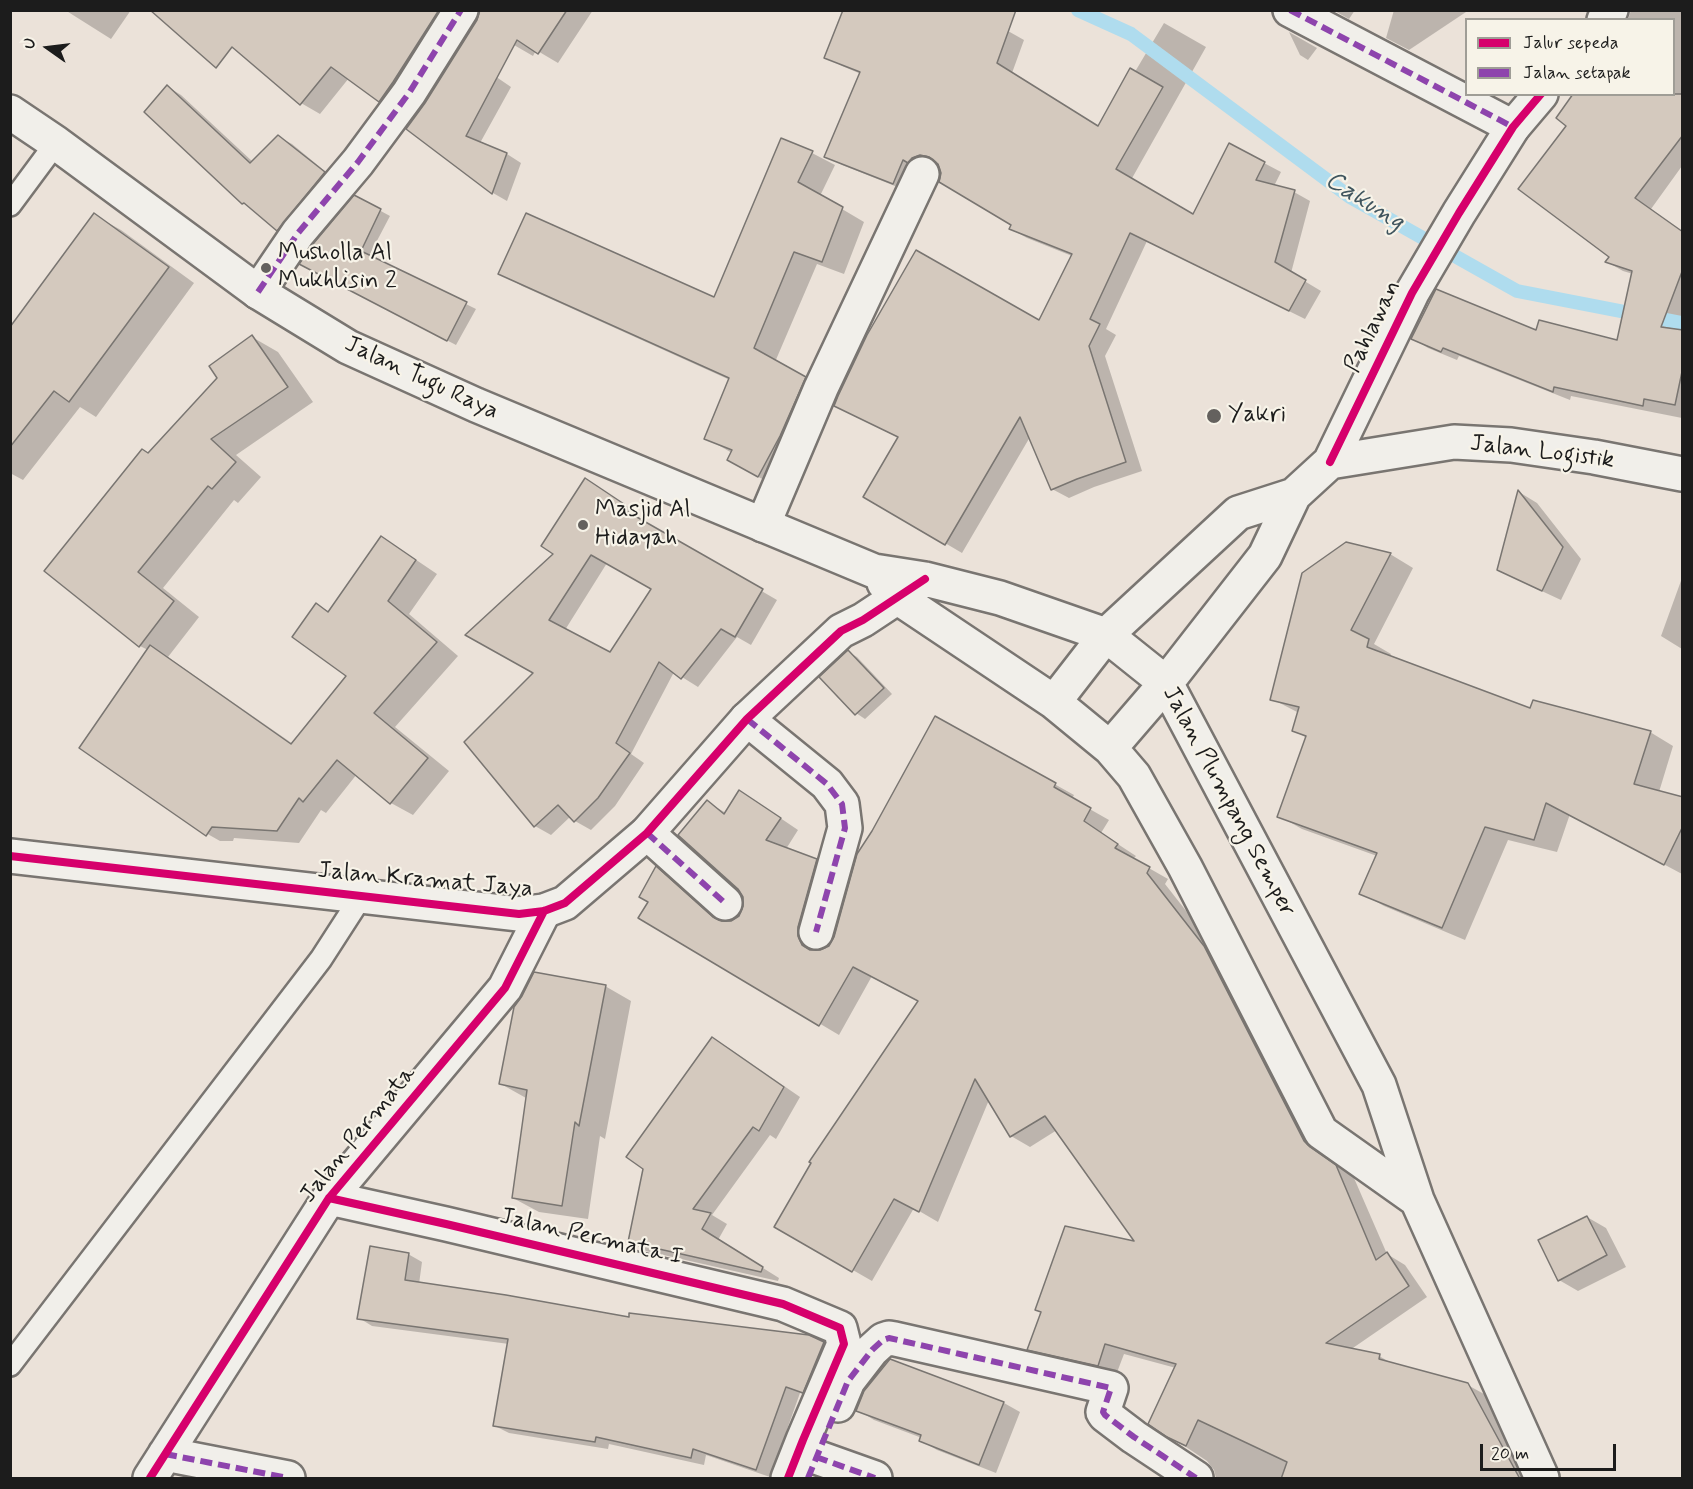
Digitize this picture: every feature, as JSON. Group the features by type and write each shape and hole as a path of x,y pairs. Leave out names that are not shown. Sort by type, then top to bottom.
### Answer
{"street":[{"path":"258,292 298,232 358,162 409,93 461,10"},
{"path":"1290,10 1513,127"},
{"name":"Pahlawan","path":"1110,748 1166,683 1265,556 1294,495 1330,462 1412,293 1513,127 1539,96"},
{"name":"Jalan Tugu Raya","path":"10,112 56,143 258,292 348,347 476,405 874,571"},
{"path":"763,525 820,388 922,174"},
{"name":"Jalan Logistik","path":"1330,462 1454,442 1511,445 1593,457 1683,474"},
{"name":"Pahlawan","path":"1054,702 1106,636 1238,513 1294,495"},
{"path":"874,571 897,597 1054,702 1110,748 1134,776 1179,857 1321,1132 1418,1200"},
{"name":"Jalan Plumpang Semper","path":"874,571 925,579 1000,598 1106,636 1166,683 1379,1085 1418,1200 1542,1479"},
{"name":"Jalan Kramat Jaya","path":"10,856 519,914 544,910 565,903 648,833 747,719 841,631 925,579"},
{"path":"747,719 827,784 842,804 846,828 816,932"},
{"path":"648,833 725,903"},
{"name":"Jalan Permata","path":"157,1466 329,1198 505,987 544,910"},
{"name":"Jalan Permata I","path":"329,1198 783,1304 840,1328 844,1344 788,1479"},
{"path":"875,1479 812,1468 848,1381 872,1350 883,1340 889,1338 1111,1388 1103,1412 1105,1415 1196,1479"},
{"path":"157,1466 288,1479"}],"lane":[{"path":"10,205 56,143"},
{"path":"10,1365 321,959 362,897"}],"building":[{"path":"150,10 439,10 379,102 331,67 300,105 232,47 216,68"},
{"path":"480,10 567,10 538,54 517,40 466,136 507,153 492,194 406,129 477,20"},
{"path":"843,10 1016,10 997,63 1098,126 1130,68 1163,87 1116,169 1193,214 1229,143 1265,162 1256,180 1295,190 1275,262 1306,280 1289,311 1130,233 1090,319 1100,324 1089,346 1126,462 1051,490 1020,417 945,545 863,497 898,437 834,406 838,396 867,335 916,250 1039,320 1072,254 1009,229 1011,225 939,182 941,173 938,164 929,157 920,155 912,158 908,163 903,160 893,184 824,157 860,72 824,58"},
{"path":"167,85 250,163 278,135 325,172 277,231 244,203 242,204 144,112"},
{"path":"1675,94 1683,94 1683,135 1635,198 1683,232 1683,269 1661,327 1683,330 1683,367 1675,405 1644,399 1643,406 1554,387 1553,392 1443,348 1441,352 1411,339 1436,289 1536,330 1539,320 1617,340 1632,271 1605,262 1609,257 1518,189 1566,126 1556,118 1572,96 1675,96"},
{"path":"781,138 813,151 798,182 843,207 822,262 794,252 754,348 806,377 780,436 758,477 727,460 732,450 704,439 729,378 498,274 526,213 714,297"},
{"path":"354,195 381,209 361,251 467,302 447,341 299,264"},
{"path":"94,213 169,267 69,402 54,391 10,447 10,327"},
{"path":"252,335 288,387 211,439 236,462 212,489 208,486 138,572 174,601 139,647 44,571 142,449 148,453 217,378 209,366"},
{"path":"585,478 624,504 621,508 763,589 735,637 721,629 681,679 659,662 616,743 630,753 598,798 574,822 558,805 534,827 464,742 533,673 465,635 553,554 541,546","holes":["591,555 651,589 610,652 549,620"]},
{"path":"1518,490 1563,547 1542,591 1497,570"},
{"path":"381,536 416,560 388,601 437,642 374,713 428,758 390,804 337,760 303,802 299,798 277,831 212,827 206,836 79,748 150,645 291,744 346,676 292,637 316,603 328,612"},
{"path":"1346,542 1391,553 1351,630 1369,639 1367,647 1530,708 1533,700 1651,731 1634,784 1683,797 1683,826 1664,865 1546,803 1534,840 1485,827 1442,928 1359,894 1377,853 1277,817 1306,736 1292,731 1299,707 1270,700 1302,573"},
{"path":"848,650 884,688 855,715 819,677"},
{"path":"935,716 1056,783 1054,787 1091,808 1084,821 1118,844 1115,848 1150,867 1147,873 1204,946 1304,1141 1336,1165 1376,1260 1387,1252 1409,1286 1326,1343 1380,1354 1379,1359 1468,1383 1520,1479 1281,1479 1287,1462 1198,1420 1186,1446 1148,1424 1176,1364 1105,1344 1098,1366 1027,1350 1041,1312 1035,1310 1065,1226 1134,1241 1045,1116 1010,1137 975,1079 919,1212 894,1199 852,1272 774,1227 811,1163 809,1162 918,1001 853,967 819,1026 638,918 648,902 639,897 656,866 713,917 722,921 731,921 739,916 743,906 743,897 738,889 678,835 707,800 724,814 739,790 781,818 766,840 817,859 798,927 798,936 802,945 810,950 820,950 829,946 834,937 857,854"},
{"path":"534,972 606,985 579,1126 575,1122 562,1206 512,1198 527,1090 499,1084 514,1007"},
{"path":"712,1037 784,1087 759,1131 753,1127 693,1209 711,1213 702,1229 763,1267 761,1272 628,1242 643,1169 626,1157"},
{"path":"1587,1216 1607,1255 1558,1281 1538,1240"},
{"path":"370,1246 409,1253 405,1280 629,1317 629,1313 809,1335 824,1342 803,1393 786,1387 756,1470 693,1449 691,1458 596,1437 595,1442 493,1426 508,1339 357,1319"},
{"path":"890,1359 1004,1402 979,1465 919,1441 921,1435 856,1411 864,1391"}],"waterway":[{"name":"Cakung","path":"1078,10 1131,34 1350,197 1517,291 1682,323"}],"marked path":[{"path":"258,292 298,233 358,162 409,93 461,10"},
{"path":"1290,10 1513,127"},
{"path":"747,719 827,784 842,804 845,828 816,932"},
{"path":"647,833 725,903"},
{"path":"808,1478 848,1381 872,1350 883,1340 889,1338 1111,1388 1103,1412 1105,1415 1196,1478"},
{"path":"165,1454 288,1478"},
{"path":"816,1457 875,1478"}],"cycle path":[{"path":"1330,462 1412,293 1513,127 1539,96"},
{"path":"10,856 519,914 544,911 565,903 647,833 747,719 841,631 863,620 925,579"},
{"path":"150,1478 329,1198 505,988 544,911"},
{"path":"329,1198 783,1304 840,1328 844,1344 788,1478"}],"place":[{"name":"Musholla Al Mukhlisin 2","path":"266,268"},
{"name":"Yakri","path":"1214,416"},
{"name":"Masjid Al Hidayah","path":"583,525"}]}
